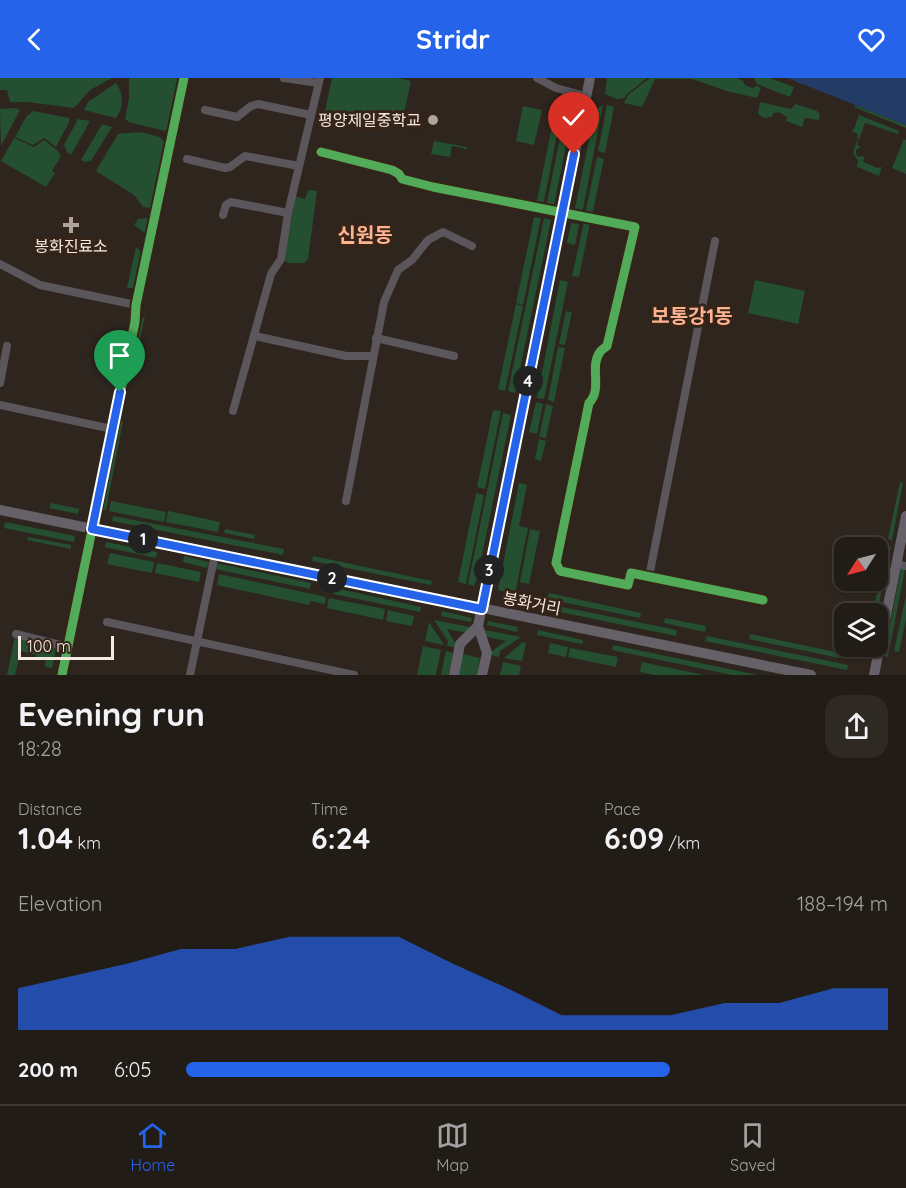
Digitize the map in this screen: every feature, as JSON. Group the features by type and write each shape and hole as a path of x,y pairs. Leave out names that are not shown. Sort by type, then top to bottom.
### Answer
{"main road":[{"path":"482,675 487,653 478,627 590,78"},
{"name":"봉화거리","path":"0,510 811,675"},
{"path":"874,675 901,565 906,516"},
{"path":"62,675 92,529"},
{"path":"454,675 460,644 478,627"}],"street":[{"path":"92,529 184,78"},
{"path":"233,411 271,274 281,259 288,213 319,81 284,78"},
{"path":"537,78 556,88 586,96"},
{"path":"205,110 237,117 251,106 258,104 311,115"},
{"path":"321,152 392,170 402,179 433,187 599,220"},
{"path":"187,159 225,168 245,156 299,166"},
{"path":"223,215 226,205 231,202 288,213"},
{"path":"610,222 635,227 607,346 599,353 595,373 597,380 593,399 589,403 556,563 560,571 628,585 631,573 763,600"},
{"path":"346,501 376,338 384,302 395,273 412,260 428,240 443,232 472,246"},
{"path":"649,577 716,241"},
{"path":"0,264 40,285 136,305"},
{"path":"255,336 346,356 373,356"},
{"path":"376,338 454,356"},
{"path":"0,383 7,346"},
{"path":"0,405 112,429"},
{"path":"190,675 214,554"},
{"path":"107,622 354,675"},
{"path":"16,634 68,647"},
{"path":"304,675 307,665"}],"green space":[{"path":"0,78 112,78 90,90 74,108 10,102 7,90 0,90"},
{"path":"129,78 178,78 165,131 125,119 129,98"},
{"path":"332,78 399,78 411,81 401,127 325,111"},
{"path":"607,78 647,78 624,98 617,99 605,94"},
{"path":"650,78 737,78 752,88 757,86 761,88 757,98 730,92 692,79 655,79 642,107 624,103 628,95"},
{"path":"754,78 770,78 794,87 790,97 757,84"},
{"path":"116,83 122,101 116,118 84,110 88,102"},
{"path":"558,97 564,99 543,206 536,205"},
{"path":"568,98 574,106 554,205 546,207"},
{"path":"760,102 791,109 795,104 817,111 820,114 819,120 805,118 802,127 786,121 787,117 780,113 773,113 772,117 764,118 758,114"},
{"path":"603,105 582,214 575,208 595,110"},
{"path":"607,105 614,107 605,153 598,151"},
{"path":"855,105 906,125 906,128 854,107"},
{"path":"523,106 542,110 534,145 516,141"},
{"path":"0,109 20,110 1,146"},
{"path":"33,111 69,118 56,147 44,138 33,145 15,137 26,117"},
{"path":"859,115 899,131 898,134 865,123 859,139 858,134 851,131"},
{"path":"78,119 90,121 71,155 64,145"},
{"path":"102,124 112,127 91,161 81,160"},
{"path":"140,132 160,137 164,142 164,154 151,208 143,207 134,195 96,171 118,134"},
{"path":"14,138 34,147 44,140 61,156 52,171 55,173 46,187 1,161"},
{"path":"904,139 906,140 906,174 892,168"},
{"path":"857,140 857,145 861,147 856,150 856,154 858,157 865,156 864,162 877,168 882,167 879,176 857,167 858,161 853,153"},
{"path":"434,141 467,147 467,149 452,146 450,157 431,154"},
{"path":"597,157 604,159 592,216 585,214"},
{"path":"308,190 317,191 308,259 304,263 288,263 284,260 295,196 305,199"},
{"path":"534,217 541,218 523,305 516,303"},
{"path":"149,218 146,234 134,225 138,219"},
{"path":"544,218 551,220 515,393 508,391"},
{"path":"584,222 590,223 579,277 572,276"},
{"path":"571,223 579,224 575,245 567,243"},
{"path":"136,247 140,250 143,260 141,272 136,288 127,288"},
{"path":"560,280 568,282 544,399 537,398"},
{"path":"755,280 805,291 798,324 748,313"},
{"path":"516,304 523,306 505,391 498,389"},
{"path":"566,311 572,312 565,345 559,344"},
{"path":"145,316 133,369 130,368 141,320"},
{"path":"558,347 565,348 554,402 548,400"},
{"path":"536,402 543,404 537,434 529,432"},
{"path":"546,404 553,406 546,438 539,437"},
{"path":"493,410 501,411 485,489 477,487"},
{"path":"503,413 511,415 474,586 468,584"},
{"path":"120,421 123,421 106,510 103,510"},
{"path":"106,432 108,433 93,508 90,507"},
{"path":"539,439 546,441 541,461 535,459"},
{"path":"900,482 903,483 892,540 888,539"},
{"path":"519,483 527,485 519,526 528,528 515,594 498,590"},
{"path":"476,493 484,495 466,584 458,582"},
{"path":"111,501 166,512 164,522 109,511"},
{"path":"51,503 79,509 78,514 49,508"},
{"path":"168,511 220,522 218,532 166,522"},
{"path":"113,516 284,549 283,555 112,521"},
{"path":"5,522 75,536 74,542 4,528"},
{"path":"225,529 255,535 254,539 224,533"},
{"path":"530,529 540,531 529,584 520,582"},
{"path":"28,537 71,545 71,549 27,540"},
{"path":"106,542 157,552 156,558 105,547"},
{"path":"110,553 154,562 152,573 107,564"},
{"path":"184,556 209,562 207,568 183,562"},
{"path":"313,556 432,581 431,585 312,561"},
{"path":"157,563 201,572 199,582 155,573"},
{"path":"216,563 311,583 310,589 215,569"},
{"path":"901,569 905,569 888,657 888,636"},
{"path":"219,574 326,597 325,604 310,601 309,605 217,585"},
{"path":"335,588 421,607 420,612 333,594"},
{"path":"878,591 882,591 879,603 875,603"},
{"path":"549,593 641,613 640,618 547,599"},
{"path":"906,595 906,619 899,652 894,651"},
{"path":"329,598 385,609 383,620 327,608"},
{"path":"542,603 677,630 676,636 541,608"},
{"path":"388,610 414,616 412,626 386,621"},
{"path":"442,611 472,618 471,622 441,616"},
{"path":"665,618 706,626 705,632 664,623"},
{"path":"434,620 470,627 468,633 447,629 455,647 447,646 448,641"},
{"path":"488,621 518,627 517,632 487,625"},
{"path":"429,622 443,643 443,645 425,641"},
{"path":"485,630 521,637 500,651 499,657 491,655 492,651 506,641 484,636"},
{"path":"538,630 583,640 582,644 537,635"},
{"path":"750,634 834,652 834,657 749,639"},
{"path":"15,636 56,648 52,668 45,667 46,660 21,651 15,675 7,675"},
{"path":"707,636 848,665 847,670 705,641"},
{"path":"523,642 526,643 522,661 504,658"},
{"path":"550,643 568,647 566,657 548,653"},
{"path":"613,645 758,675 732,675 612,650"},
{"path":"423,646 441,650 436,675 417,675"},
{"path":"570,648 618,657 616,667 568,657"},
{"path":"446,651 453,653 449,673 441,675"},
{"path":"462,654 480,658 477,675 459,675"},
{"path":"503,662 521,666 519,675 500,675"},
{"path":"642,662 704,675 654,675 640,672"}],"water":[{"path":"787,78 906,78 906,125"}],"cycle path":[{"path":"62,675 184,78"},
{"path":"321,152 392,170 402,179 433,187 635,227 607,346 597,358 595,391 589,403 556,563 560,571 628,585 631,573 763,600"}],"place":[{"name":"평양제일중학교","path":"433,120"},
{"name":"봉화진료소","path":"71,225"}],"district":[{"name":"신원동","path":"365,235"},
{"name":"보통강1동","path":"692,316"}],"route":[{"path":"120,392 92,529 482,609 574,154"}]}
